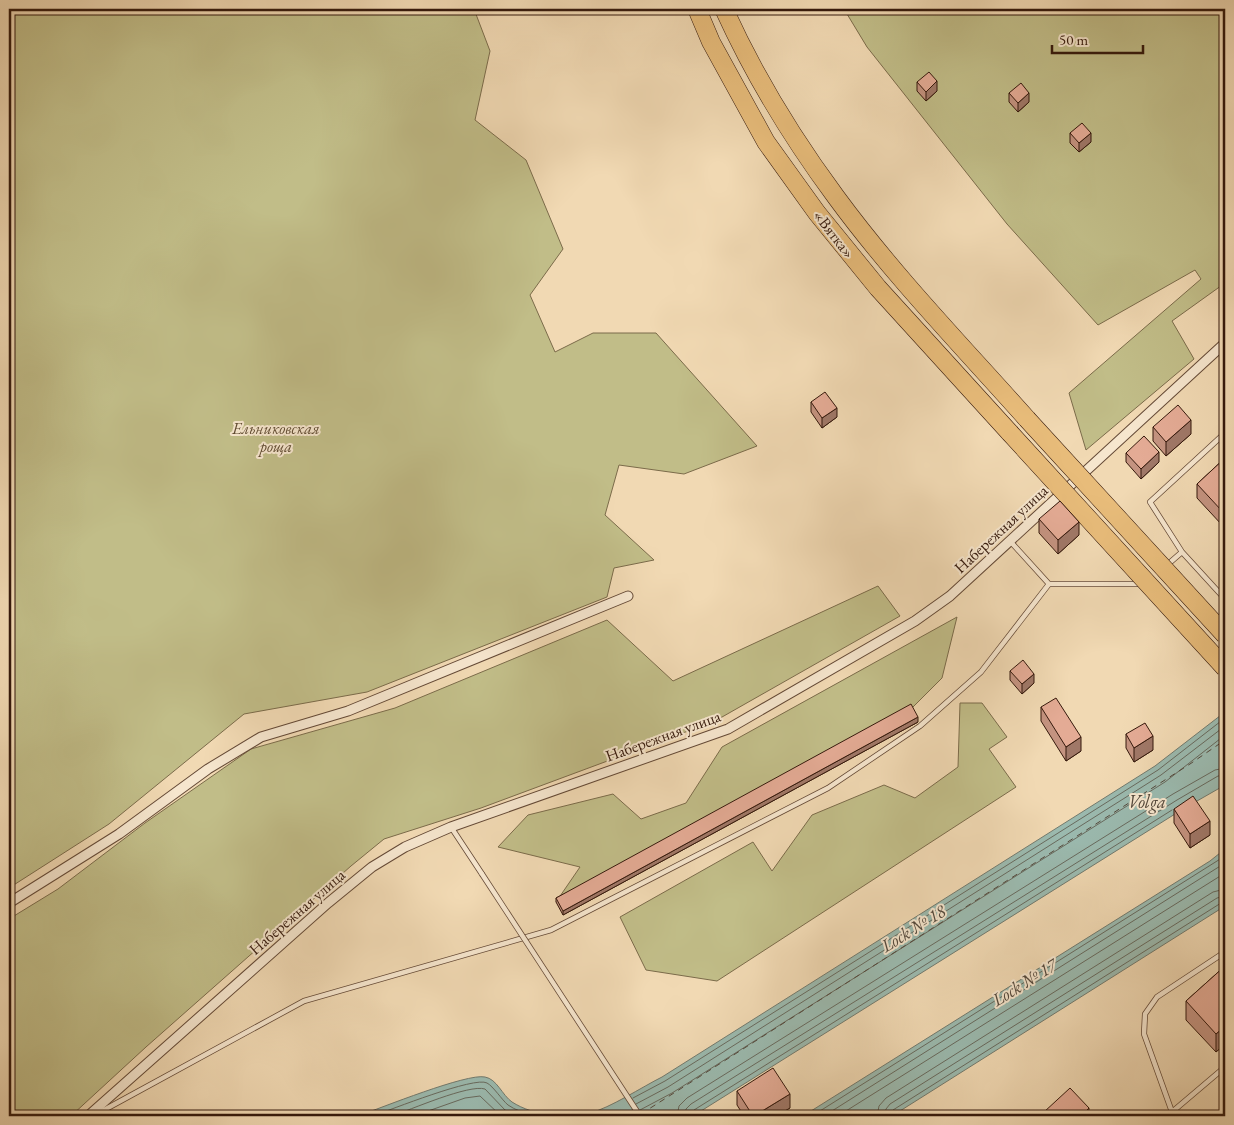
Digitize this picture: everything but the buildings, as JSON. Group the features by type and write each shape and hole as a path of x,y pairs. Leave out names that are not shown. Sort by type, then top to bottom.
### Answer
{"highway":[{"name":"«Вятка»","path":"696,9 711,42 766,142 817,213 878,288 1225,668"},
{"name":"«Вятка»","path":"724,9 734,32 789,130 837,198 896,272 1027,419 1225,635"}],"street":[{"name":"Набережная улица","path":"88,1116 328,903 372,867 405,846 451,827 728,729 915,621 950,596 1225,342"},
{"path":"9,903 119,834 208,769 261,737 348,711 628,596"}],"lane":[{"path":"1225,433 1150,502 1182,552 1225,599"},
{"path":"1010,541 1049,584 1144,584 1152,577"},
{"path":"1159,571 1182,552"},
{"path":"92,1116 304,1001 551,930 828,788 920,726 981,672 1049,584"},
{"path":"451,827 640,1116"},
{"path":"1170,1114 1144,1034 1145,1014 1157,997 1225,952"},
{"path":"1162,1116 1170,1114 1225,1067"}],"green space":[{"name":"Ельниковская роща","path":"9,9 474,9 490,51 475,120 526,160 563,249 530,295 555,352 593,333 656,333 757,446 684,474 619,465 605,515 654,560 614,568 607,597 367,692 244,714 109,824 9,888"},
{"path":"844,9 1225,9 1225,283 1172,321 1194,359 1086,450 1069,393 1201,279 1195,270 1098,325 1007,224 867,47"},
{"path":"878,586 900,616 715,721 481,808 384,839 146,1047 71,1116 9,1116 9,919 58,889 145,823 251,749 395,708 607,620 673,681"},
{"path":"957,617 942,678 911,709 556,902 580,867 498,847 528,815 613,794 641,819 686,803 722,747"},
{"path":"960,703 982,703 1007,737 989,749 1016,787 717,981 646,970 620,917 753,842 772,871 812,815 884,785 915,798 958,767"}],"water":[{"name":"Volga","path":"1225,712 1225,785 1183,809 693,1116 570,1116 590,1113 607,1107 662,1077 1155,766"},
{"name":"Lock № 17","path":"1225,849 1225,906 892,1116 803,1116 1210,861"},
{"name":"Volga","path":"475,1077 489,1078 512,1102 540,1113 560,1116 358,1116 443,1085"}],"ferry route":[{"path":"641,1114 1225,740"}],"water label":[{"name":"Lock № 18","path":"913,928"}]}
